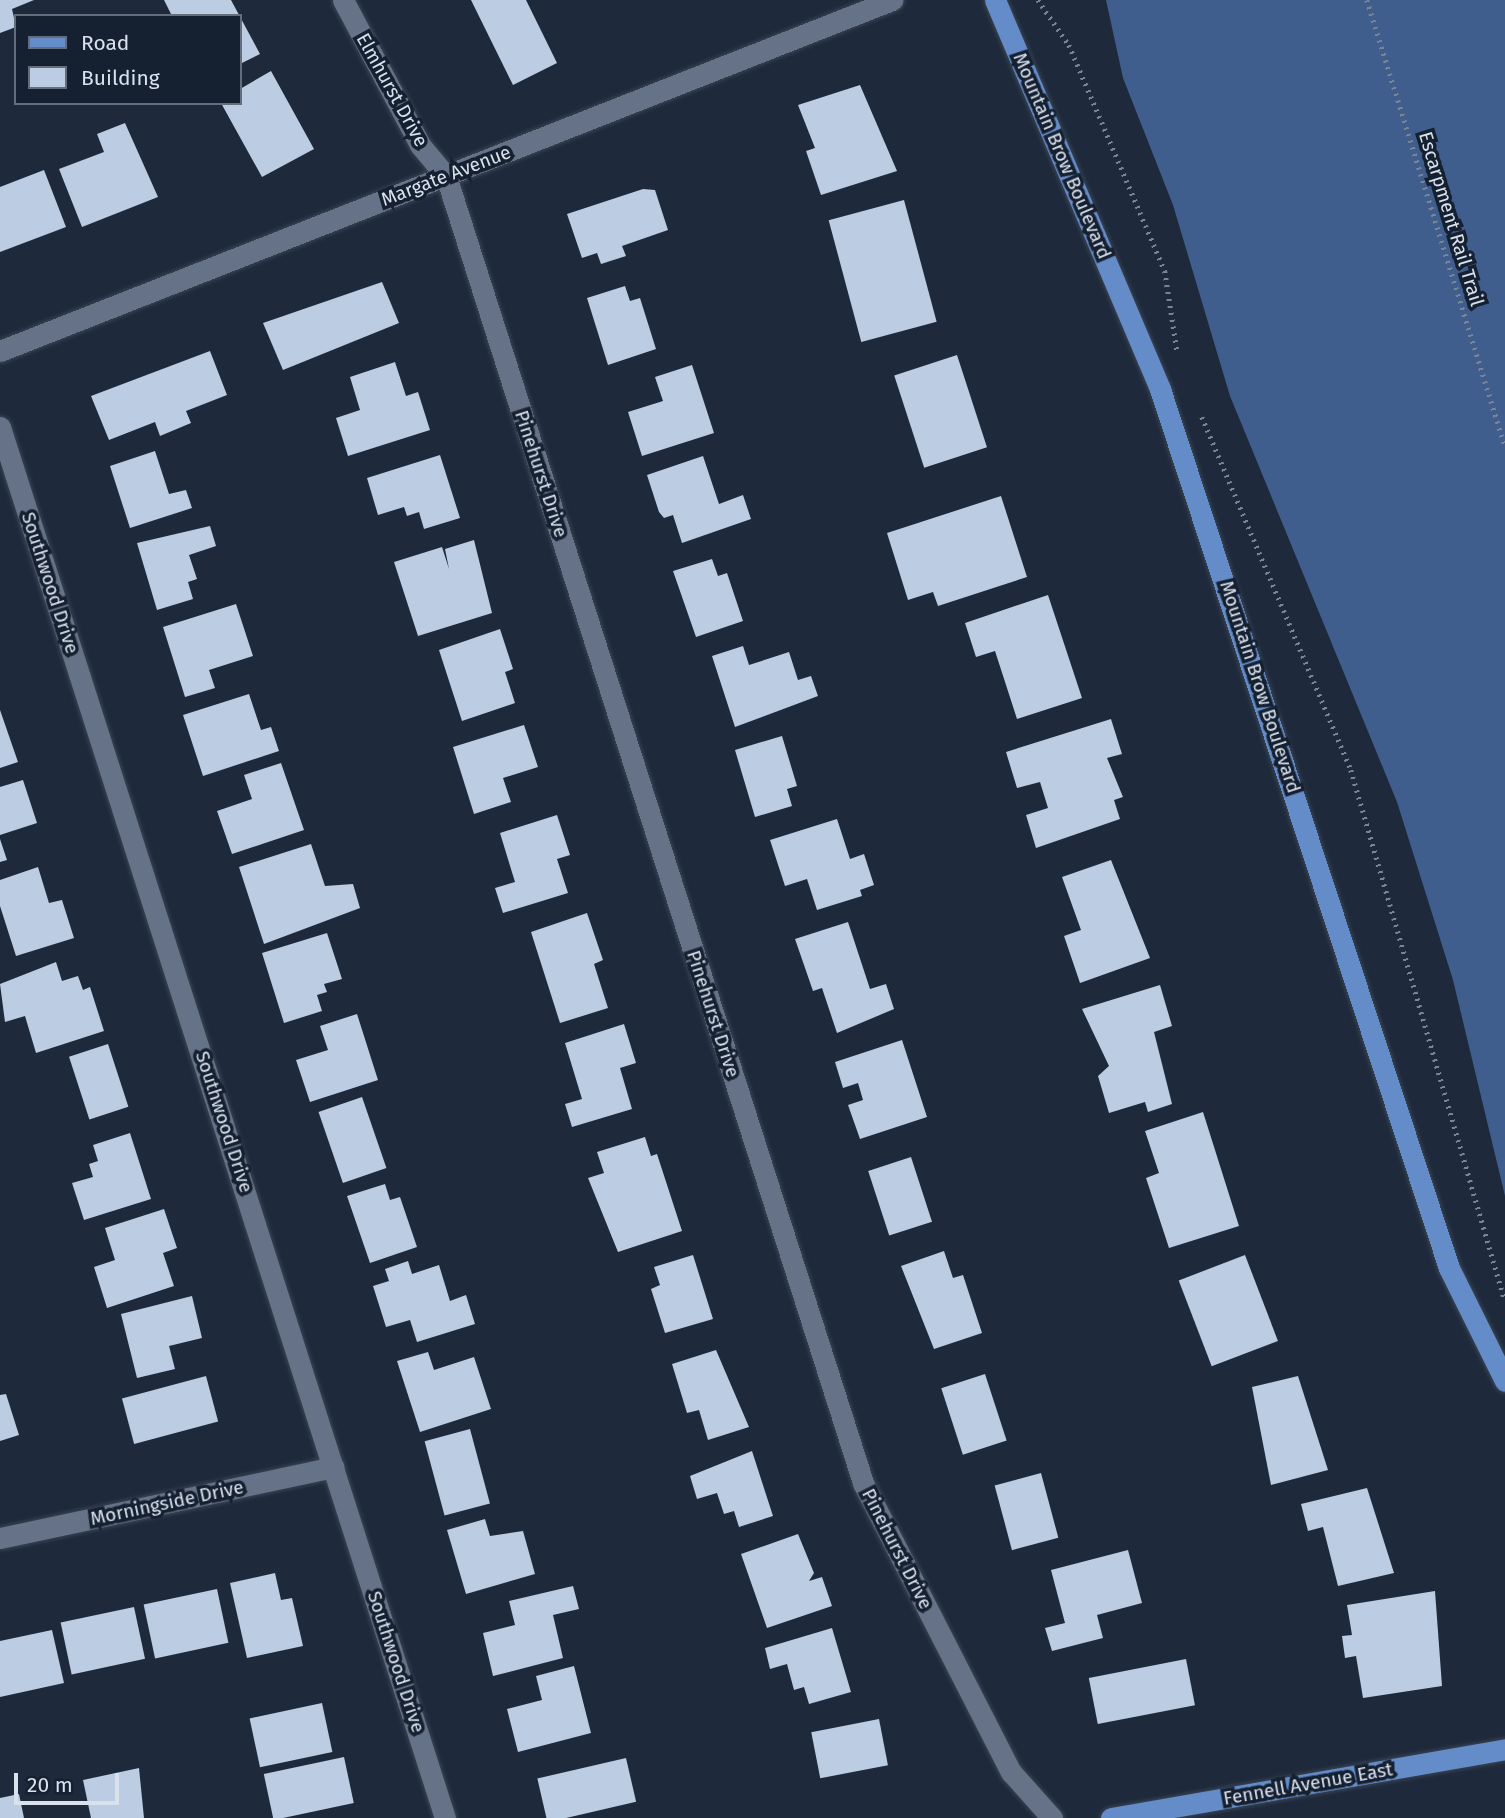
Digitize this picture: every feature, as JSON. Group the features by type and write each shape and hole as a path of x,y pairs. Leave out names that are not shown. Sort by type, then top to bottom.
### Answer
{"main road":[{"name":"Mountain Brow Boulevard","path":"995,0 1160,389 1445,1255 1505,1381"},
{"name":"Fennell Avenue East","path":"1111,1818 1505,1749"}],"street":[{"name":"Elmhurst Drive","path":"343,0 420,145 446,176"},
{"name":"Margate Avenue","path":"0,351 892,0"},
{"name":"Pinehurst Drive","path":"446,176 863,1483 1011,1772 1052,1818"},
{"name":"Southwood Drive","path":"0,427 445,1818"},
{"name":"Morningside Drive","path":"0,1538 334,1467"}],"path":[{"path":"1038,0 1069,45 1165,271 1180,357"},
{"name":"Escarpment Rail Trail","path":"1367,0 1505,447"},
{"path":"1199,408 1351,770 1505,1301"}],"shaded area":[{"path":"1106,0 1505,0 1505,1196 1453,980 1397,802 1230,396 1173,205 1123,78"}],"building":[{"path":"0,0 34,0 12,9 14,28 0,33"},
{"path":"164,0 231,0 239,14 171,14"},
{"path":"471,0 526,0 557,63 513,85"},
{"path":"242,21 260,54 242,63"},
{"path":"271,71 314,149 262,177 222,105 242,105 242,88"},
{"path":"860,85 897,171 821,195 806,151 815,148 798,105"},
{"path":"125,123 158,197 82,227 59,169 104,152 97,134"},
{"path":"44,170 66,227 0,252 0,187"},
{"path":"643,189 655,190 668,230 622,246 626,256 601,264 597,253 582,258 567,214"},
{"path":"904,200 937,322 861,342 829,220"},
{"path":"382,282 399,323 283,370 263,323"},
{"path":"625,286 630,301 640,298 656,349 608,365 587,298"},
{"path":"210,351 227,395 186,411 191,423 160,436 155,422 109,440 91,396"},
{"path":"957,355 987,447 924,468 894,375"},
{"path":"395,362 406,396 418,392 430,430 348,456 336,418 360,410 350,377"},
{"path":"692,365 714,433 642,456 628,412 663,401 655,377"},
{"path":"155,451 169,494 186,490 192,508 130,528 110,466"},
{"path":"440,455 460,518 424,529 419,512 407,516 404,507 378,515 367,478"},
{"path":"703,456 719,504 743,495 751,519 682,543 673,515 664,518 659,512 647,475"},
{"path":"1001,496 1027,577 938,606 933,592 908,600 887,533"},
{"path":"210,526 216,546 189,555 197,579 188,582 193,599 157,610 137,543"},
{"path":"474,540 492,613 418,636 394,562 442,547 449,569 445,549"},
{"path":"712,559 718,576 727,573 743,621 696,637 673,571"},
{"path":"1048,595 1082,698 1017,719 995,651 976,657 965,623"},
{"path":"236,604 253,656 209,670 215,688 185,697 163,627"},
{"path":"500,629 513,669 505,672 515,703 462,721 439,650"},
{"path":"743,646 749,665 789,652 798,680 811,676 818,696 735,727 712,656"},
{"path":"249,694 261,730 271,727 279,751 203,776 183,715"},
{"path":"0,710 18,762 0,768"},
{"path":"1111,719 1122,754 1107,758 1123,797 1114,800 1120,819 1036,848 1026,815 1048,808 1040,782 1017,788 1006,752"},
{"path":"524,725 538,767 503,778 511,802 474,814 453,747"},
{"path":"782,736 797,786 787,789 792,806 755,817 735,750"},
{"path":"281,763 304,830 232,854 217,811 252,799 244,775"},
{"path":"23,780 37,823 0,835 0,787"},
{"path":"557,815 570,855 557,859 568,893 503,913 495,888 515,882 500,833"},
{"path":"837,819 850,859 864,854 874,885 860,890 862,896 817,910 807,879 785,886 770,840"},
{"path":"0,839 7,860 0,862"},
{"path":"311,844 325,886 353,884 360,908 264,944 239,867"},
{"path":"1111,860 1150,958 1080,983 1064,936 1081,930 1062,877"},
{"path":"38,867 49,903 62,900 74,938 16,956 0,906 0,880"},
{"path":"587,913 603,960 594,964 608,1008 560,1023 531,932"},
{"path":"848,922 870,989 886,984 894,1009 837,1033 822,988 813,991 795,939"},
{"path":"327,933 342,979 324,984 327,992 317,995 322,1011 284,1023 262,953"},
{"path":"56,962 62,981 78,976 83,990 90,987 104,1031 36,1053 25,1016 5,1022 0,984"},
{"path":"1160,985 1172,1026 1154,1032 1172,1104 1148,1112 1145,1102 1109,1113 1098,1076 1109,1066 1082,1009"},
{"path":"357,1014 378,1080 310,1102 296,1060 328,1050 320,1026"},
{"path":"624,1024 636,1063 620,1068 632,1109 572,1127 565,1104 582,1099 565,1043"},
{"path":"902,1040 927,1117 860,1139 848,1105 863,1100 858,1083 843,1088 835,1062"},
{"path":"108,1044 128,1107 89,1119 69,1057"},
{"path":"362,1097 386,1168 343,1183 319,1112"},
{"path":"1203,1112 1239,1226 1169,1248 1146,1178 1159,1173 1145,1131"},
{"path":"130,1133 151,1199 84,1220 72,1183 93,1177 89,1164 98,1161 93,1145"},
{"path":"645,1137 651,1156 657,1154 682,1231 618,1252 588,1178 604,1173 597,1152"},
{"path":"911,1157 932,1222 889,1236 868,1171"},
{"path":"385,1184 390,1200 400,1197 417,1247 370,1263 347,1196"},
{"path":"164,1209 177,1248 163,1253 174,1286 107,1308 94,1267 115,1260 105,1228"},
{"path":"944,1251 953,1278 963,1275 982,1333 934,1349 901,1266"},
{"path":"693,1255 713,1319 665,1333 651,1289 660,1285 654,1267"},
{"path":"1245,1255 1278,1341 1212,1366 1179,1280"},
{"path":"408,1261 412,1274 439,1265 450,1301 466,1295 475,1324 417,1342 410,1320 386,1327 373,1286 389,1281 385,1269"},
{"path":"192,1296 202,1338 169,1346 175,1369 137,1378 121,1314"},
{"path":"716,1350 749,1427 708,1440 699,1410 687,1413 672,1364"},
{"path":"428,1352 434,1370 474,1357 491,1409 420,1432 397,1361"},
{"path":"985,1374 1007,1441 963,1455 941,1388"},
{"path":"206,1376 218,1421 134,1444 122,1399"},
{"path":"1298,1376 1328,1470 1271,1485 1252,1387"},
{"path":"6,1394 19,1435 0,1441 0,1395"},
{"path":"470,1429 490,1503 445,1516 425,1441"},
{"path":"752,1451 773,1516 739,1527 734,1511 724,1514 717,1493 697,1499 690,1476"},
{"path":"1041,1473 1058,1538 1012,1550 995,1485"},
{"path":"1367,1488 1394,1573 1338,1586 1323,1527 1308,1531 1301,1504"},
{"path":"485,1519 490,1536 523,1531 535,1574 466,1594 447,1530"},
{"path":"798,1534 814,1573 809,1581 822,1577 832,1606 767,1628 741,1554"},
{"path":"1128,1550 1142,1603 1097,1615 1103,1638 1052,1651 1045,1628 1065,1623 1051,1570"},
{"path":"275,1573 281,1600 292,1598 303,1646 247,1658 230,1583"},
{"path":"573,1586 579,1609 553,1615 563,1658 493,1676 483,1633 515,1625 509,1601"},
{"path":"217,1589 228,1643 155,1658 144,1605"},
{"path":"1435,1591 1442,1686 1363,1698 1356,1656 1345,1658 1342,1636 1352,1635 1347,1605"},
{"path":"134,1607 145,1659 72,1674 61,1623"},
{"path":"832,1628 851,1692 809,1704 804,1687 794,1690 787,1664 770,1669 765,1648"},
{"path":"52,1630 64,1683 0,1697 0,1641"},
{"path":"1186,1659 1195,1705 1098,1724 1089,1678"},
{"path":"574,1666 591,1733 518,1752 507,1709 542,1700 536,1676"},
{"path":"322,1703 332,1752 260,1767 250,1718"},
{"path":"879,1719 888,1765 820,1778 811,1732"},
{"path":"344,1757 354,1803 273,1818 264,1774"},
{"path":"626,1758 636,1802 566,1818 546,1818 537,1778"},
{"path":"139,1768 144,1818 91,1818 83,1780"},
{"path":"19,1794 24,1818 0,1818 0,1798"}]}
